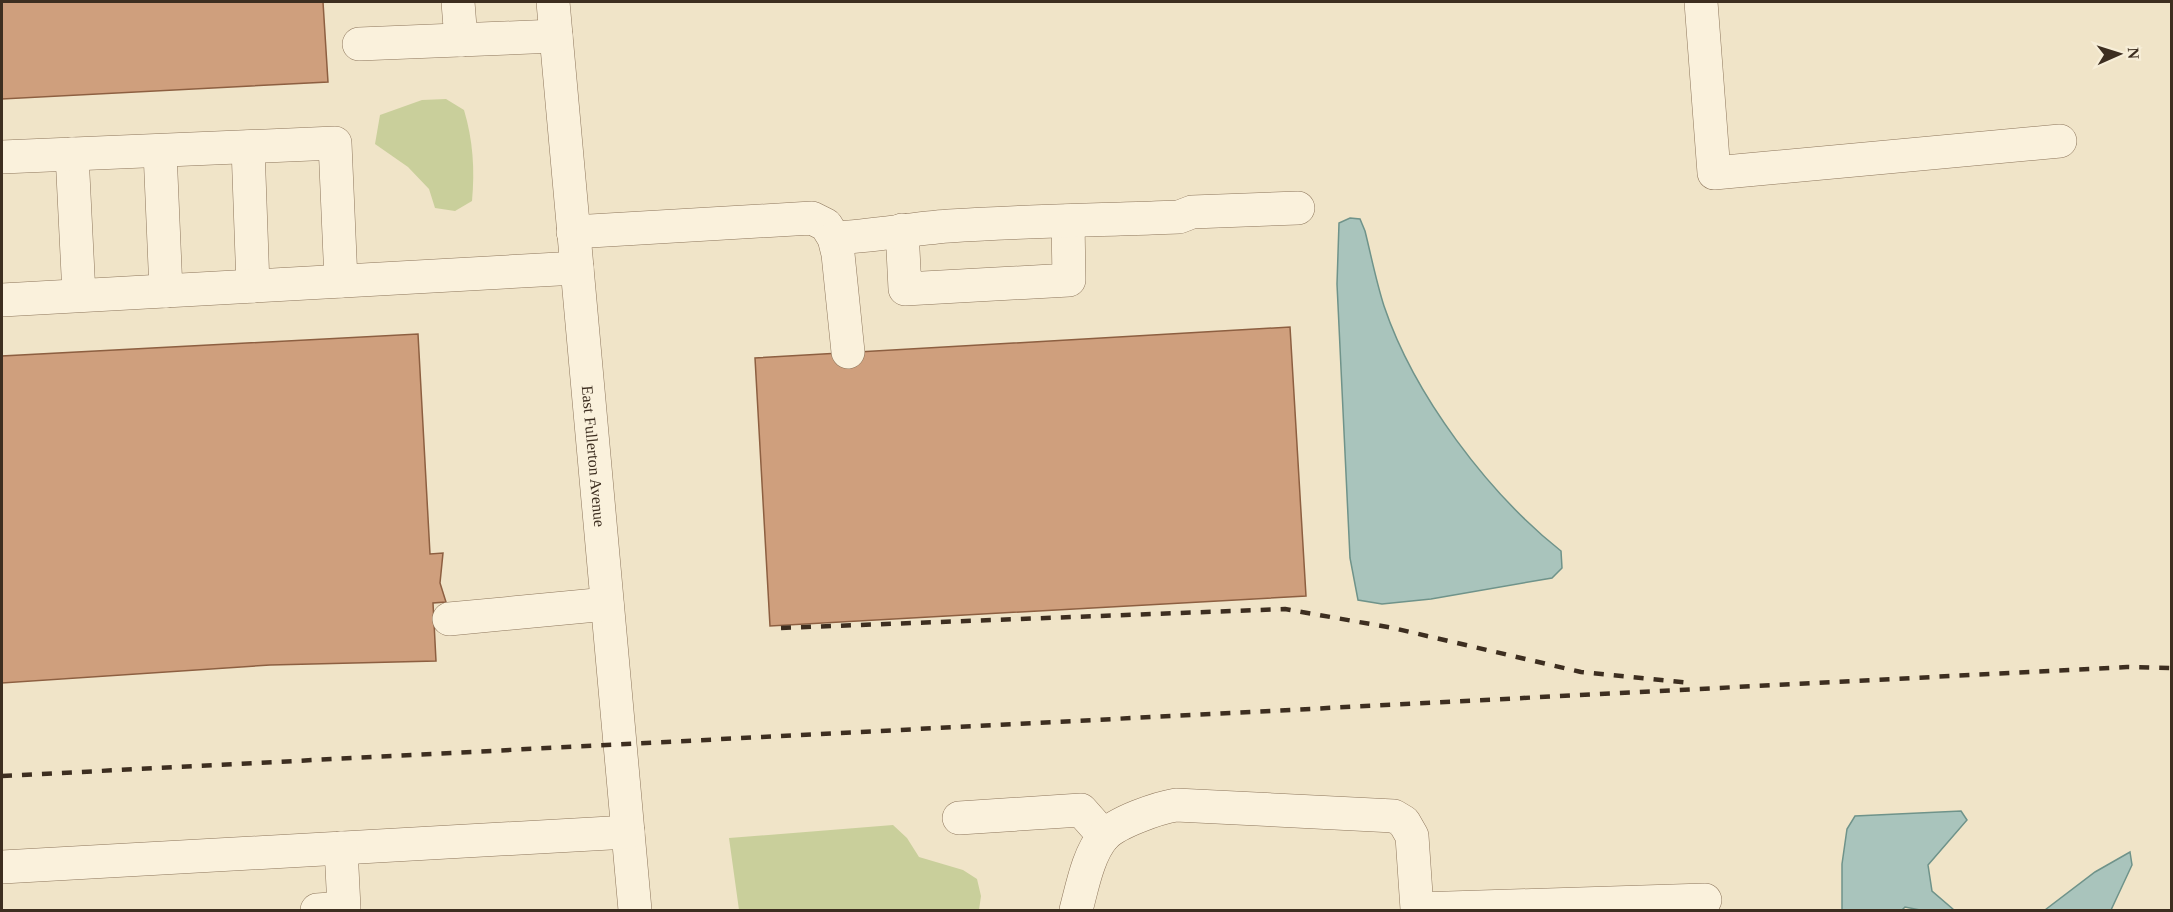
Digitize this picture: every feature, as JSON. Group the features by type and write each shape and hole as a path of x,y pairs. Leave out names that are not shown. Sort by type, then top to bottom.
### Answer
{"street":[{"path":"458,2 461,40"},
{"name":"East Fullerton Avenue","path":"553,2 635,910"},
{"path":"1701,2 1714,173 2060,141"},
{"path":"359,44 556,36"},
{"path":"2,157 335,143 341,281"},
{"path":"248,147 253,286"},
{"path":"160,151 166,291"},
{"path":"72,154 79,296"},
{"path":"834,238 879,235 902,230 1179,217 1192,212 1298,208"},
{"path":"573,232 812,218 826,225 834,238 838,254 848,352"},
{"path":"902,230 905,289 1069,280 1068,221"},
{"path":"2,300 577,268"},
{"path":"449,619 607,604"},
{"path":"1076,910 1087,866 1104,836 1159,807 1176,805 1394,816 1404,822 1412,836 1417,909 1705,900"},
{"path":"959,818 1081,810 1104,836"},
{"path":"2,867 628,832"},
{"path":"317,910 344,909 341,848"}],"green space":[{"path":"446,99 464,110 472,155 472,201 455,211 435,208 429,189 408,167 375,144 380,115 422,100"},
{"path":"893,825 907,838 919,857 963,870 977,879 981,896 979,910 739,910 729,838"}],"water":[{"path":"1350,218 1360,219 1384,306 1397,340 1434,407 1456,440 1507,501 1561,551 1562,568 1552,578 1431,599 1382,604 1358,600 1350,558 1337,284 1339,223"},
{"path":"1961,811 1967,820 1928,865 1932,891 1954,910 1920,910 1905,907 1902,910 1842,910 1842,864 1847,829 1855,816"},
{"path":"2130,852 2132,865 2111,910 2045,910 2095,872"}],"building":[{"path":"2,2 323,2 328,82 2,99"},
{"path":"1290,327 1306,596 770,626 755,358"},
{"path":"418,334 430,554 443,553 440,583 446,602 433,603 436,661 270,665 2,683 2,356"}],"railway":[{"path":"781,628 1285,609 1393,628 1581,672 1692,683"},
{"path":"2,776 2127,667 2172,668"}]}
